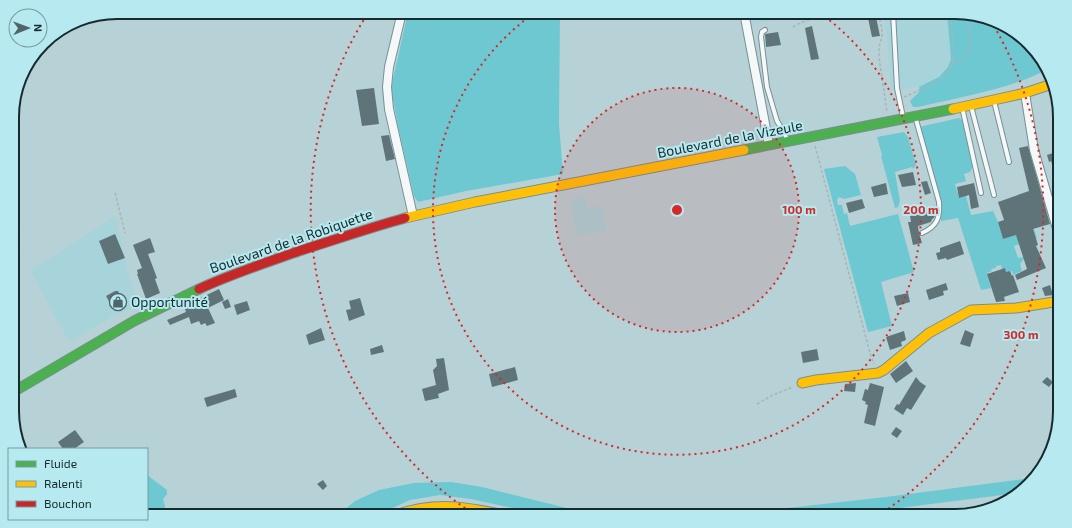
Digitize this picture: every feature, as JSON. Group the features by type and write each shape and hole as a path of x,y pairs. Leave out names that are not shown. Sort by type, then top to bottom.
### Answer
{"main road":[{"name":"Boulevard de la Vizeule","path":"413,216 475,202 636,172 966,106 1024,93 1048,85"},
{"name":"Boulevard de la Robiquette","path":"19,388 139,318 227,276 280,257 413,216"},
{"path":"802,383 823,379 878,373 884,370 929,333 971,310 1016,308 1053,302"},
{"path":"411,509 442,506 475,509"}],"street":[{"path":"400,19 389,67 387,87 389,109 413,216"},
{"path":"745,19 769,145"},
{"path":"1024,93 1034,150 1053,215"}],"lane":[{"path":"893,19 897,88 904,118"},
{"path":"766,30 762,32 761,37 767,87 777,120 786,134 788,142"},
{"path":"994,100 1009,162"},
{"path":"966,106 981,193"},
{"path":"966,106 994,195"},
{"path":"915,116 938,202 939,211 938,219 935,225 930,230 922,233"}],"path":[{"path":"793,27 810,19"},
{"path":"880,19 882,28 882,37 878,52 888,122"},
{"path":"900,100 940,79 949,70 953,55 950,19"},
{"path":"952,63 960,61 967,56 969,51 968,20"},
{"path":"813,137 870,353 878,373"},
{"path":"115,193 126,233"},
{"path":"757,404 773,395 802,383"}],"shaded area":[{"path":"406,19 560,19 559,124 563,174 466,191 418,202 414,196 391,88"},
{"path":"751,19 781,19 752,24"},
{"path":"884,19 948,19 951,59 948,67 939,77 919,87 891,91"},
{"path":"948,19 961,19 987,24 1020,43 1033,57 1042,72 1000,88 913,107 910,101 920,91 919,87 939,77 948,67 951,59"},
{"path":"959,118 962,120 973,166 970,172 964,174 966,181 955,184 959,198 966,196 971,215 993,211 1003,239 1034,229 1037,238 1014,246 1018,258 1023,257 1024,259 1020,264 1022,271 1013,275 1012,271 1006,272 1005,268 1002,269 1001,265 996,266 996,268 991,269 992,271 987,273 991,288 981,290 958,218 941,221 940,201 919,127"},
{"path":"904,132 908,137 916,165 913,169 912,167 895,172 900,201 898,207 895,208 877,137"},
{"path":"845,166 855,174 861,195 844,199 839,197 837,200 838,205 842,205 844,214 847,213 850,226 898,214 914,272 881,282 892,326 868,332 824,169"},
{"path":"585,196 587,208 602,206 606,231 576,236 571,199"},
{"path":"115,216 127,270 138,304 115,315 73,339 74,341 71,343 30,270 53,257"},
{"path":"148,476 167,490 167,494 163,499 165,506 164,509 148,509"},
{"path":"1026,479 1020,485 1005,495 891,509 776,509 886,497"},
{"path":"451,482 482,487 571,509 517,509 471,499 440,495 410,500 390,509 345,509 355,501 379,490 414,483"}],"building":[{"path":"868,19 876,19 880,36 872,37"},
{"path":"812,26 819,59 811,60 805,28"},
{"path":"778,32 781,45 766,47 765,34"},
{"path":"374,88 379,124 362,126 356,90"},
{"path":"389,135 395,159 386,161 381,136"},
{"path":"1028,146 1050,224 1033,229 1038,245 1036,246 1046,268 1017,280 1015,275 1027,269 1016,235 1003,239 998,222 1004,220 998,202 1029,191 1019,148"},
{"path":"1053,153 1053,167 1051,161 1049,162 1047,155"},
{"path":"913,172 916,185 902,187 898,175"},
{"path":"927,181 931,193 925,195 921,182"},
{"path":"886,183 888,194 874,197 871,187"},
{"path":"974,183 979,207 971,209 969,195 959,198 957,187"},
{"path":"862,199 865,208 849,213 846,203"},
{"path":"933,207 935,215 931,222 918,226 922,243 913,245 908,222 911,222 910,216 922,213 921,211 925,210 925,208"},
{"path":"115,234 125,258 108,264 99,241"},
{"path":"150,238 155,252 148,254 157,278 155,279 160,293 146,299 137,274 137,270 142,268 133,245"},
{"path":"960,241 964,254 947,260 946,258 938,260 936,253 940,252 940,248"},
{"path":"1005,268 1006,272 1010,271 1012,276 1013,275 1019,292 1004,297 1005,301 996,302 987,274"},
{"path":"946,283 948,290 943,291 944,295 929,300 926,290"},
{"path":"1050,285 1053,295 1045,296 1042,288"},
{"path":"219,289 224,300 208,308 215,323 207,326 205,323 201,325 199,321 191,324 189,317 170,325 167,320 186,312 184,306"},
{"path":"118,291 125,304 116,309 113,304 111,305 106,296"},
{"path":"908,293 910,302 897,306 894,296"},
{"path":"360,298 365,315 349,321 346,310 351,309 349,301"},
{"path":"228,299 231,307 225,309 222,302"},
{"path":"247,301 250,310 237,315 234,305"},
{"path":"321,328 325,340 309,345 306,335"},
{"path":"965,330 974,334 970,347 960,344"},
{"path":"904,331 906,340 901,342 902,346 890,350 886,337"},
{"path":"382,345 384,352 371,355 370,349"},
{"path":"817,349 819,360 803,363 801,352"},
{"path":"444,358 449,390 438,394 439,398 425,401 422,389 436,385 433,370 437,366 436,359"},
{"path":"906,361 913,371 896,383 890,374"},
{"path":"515,367 518,380 492,387 489,374"},
{"path":"916,377 926,386 911,410 907,408 903,415 894,409 897,404 899,405"},
{"path":"1047,377 1053,382 1049,387 1042,382"},
{"path":"856,383 855,392 844,391 845,384"},
{"path":"870,383 884,387 875,426 864,423 868,405 862,400 865,389 868,390"},
{"path":"235,389 237,397 207,407 204,398"},
{"path":"896,427 902,431 897,438 891,434"},
{"path":"75,430 84,442 75,448 62,448 58,442"},
{"path":"323,480 327,486 323,490 317,484"}],"traffic: fast":[{"path":"744,150 953,109"},
{"path":"19,388 134,321 199,289"}],"traffic: slow":[{"path":"953,109 1025,93 1048,85"},
{"path":"405,218 475,202 744,150"},
{"path":"802,383 878,373 884,370 929,333 971,310 1016,308 1053,302"},
{"path":"418,509 437,507 473,509"}],"traffic: jam":[{"path":"199,289 299,251 405,218"}],"place":[{"name":"Opportunité","path":"118,302"}]}
